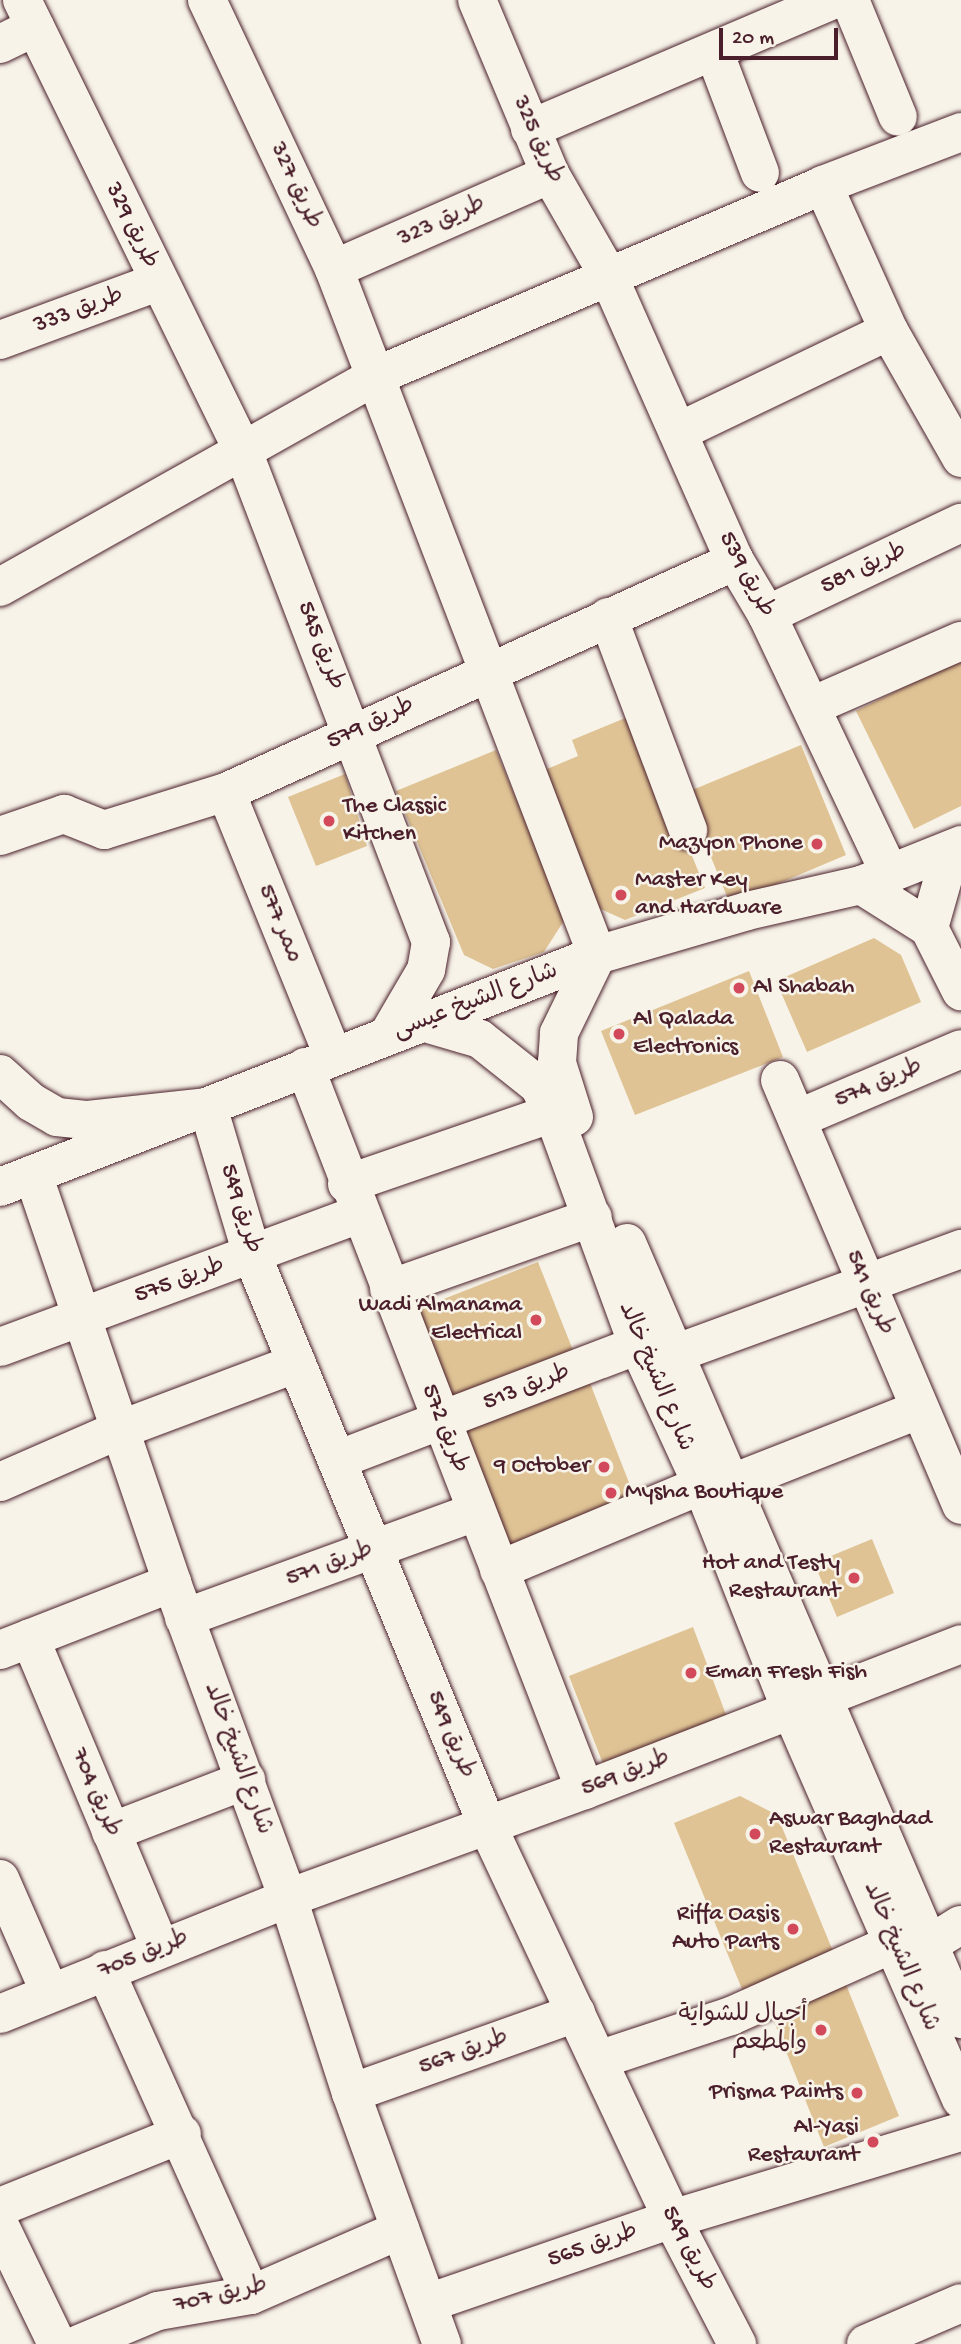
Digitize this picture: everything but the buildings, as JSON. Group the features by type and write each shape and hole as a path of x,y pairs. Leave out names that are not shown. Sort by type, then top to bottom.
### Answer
{"street":[{"name":"طريق 327","path":"208,0 334,269 597,956"},
{"name":"طريق 325","path":"477,0 550,174 608,275"},
{"path":"530,129 715,54 833,0"},
{"path":"850,0 898,117"},
{"path":"0,44 29,14"},
{"name":"طريق 329","path":"29,14 243,451"},
{"path":"715,54 760,173"},
{"path":"0,587 376,376 823,185 959,137"},
{"name":"طريق 323","path":"334,269 550,174"},
{"path":"823,185 889,331 950,415 961,458"},
{"name":"طريق 539","path":"608,275 735,561 767,615 812,706 875,879"},
{"name":"طريق 333","path":"0,340 158,282"},
{"path":"678,432 889,331"},
{"name":"طريق 545","path":"243,451 353,731 431,942 426,970 405,1028"},
{"name":"طريق 581","path":"767,615 961,523"},
{"name":"طريق 579","path":"0,836 64,814 104,830 226,792 489,669 735,561"},
{"path":"608,617 688,830"},
{"path":"812,706 961,641"},
{"name":"ممر 577","path":"226,792 319,1061"},
{"path":"929,928 956,848"},
{"name":"شارع الشيخ عيسى","path":"16,1181 319,1061 597,956 747,911 875,879 956,848"},
{"path":"875,879 929,928 961,990"},
{"name":"شارع الشيخ خالد","path":"597,956 559,1033 557,1063 566,1097 674,1354 716,1484 808,1705 928,1937 961,2019"},
{"name":"شارع الشيخ خالد","path":"405,1028 480,1039 539,1086 553,1113 593,1217 638,1345 716,1484"},
{"name":"طريق 574","path":"797,1119 961,1049"},
{"name":"طريق 572","path":"319,1061 353,1199 585,1790"},
{"path":"0,1074 31,1102 57,1116 88,1120 208,1107"},
{"name":"طريق 541","path":"780,1080 866,1284 936,1424 961,1505"},
{"name":"طريق 549","path":"208,1107 252,1255 487,1825 672,2218 737,2344"},
{"name":"طريق 575","path":"0,1348 252,1255 353,1199 553,1113"},
{"name":"شارع الشيخ خالد","path":"16,1181 79,1318 184,1618 288,1898 352,2093 442,2344"},
{"path":"389,1289 593,1217"},
{"path":"674,1354 961,1250"},
{"name":"طريق 513","path":"337,1460 638,1345"},
{"path":"0,1482 119,1430 297,1363"},
{"path":"499,1570 716,1484 936,1424"},
{"name":"طريق 571","path":"184,1618 476,1511"},
{"path":"15,1644 172,1583"},
{"name":"طريق 704","path":"15,1644 111,1832 160,1948"},
{"name":"طريق 569","path":"288,1898 585,1790 961,1644"},
{"path":"111,1832 246,1780"},
{"path":"0,1879 50,1993"},
{"name":"طريق 705","path":"0,2014 288,1898"},
{"path":"598,2060 731,2016 928,1937"},
{"name":"شارع الشيخ خالد","path":"928,1937 961,2100"},
{"path":"105,1970 181,2133 251,2295"},
{"name":"طريق 567","path":"352,2093 576,2013"},
{"name":"طريق 565","path":"428,2303 672,2218 961,2132"},
{"path":"0,2207 181,2133"},
{"path":"0,2226 57,2344"},
{"name":"طريق 707","path":"79,2344 158,2311 251,2295 401,2230"},
{"path":"866,2344 961,2303"}],"place":[{"name":"The Classic Kitchen","path":"329,821"},
{"name":"Mazyon Phone","path":"817,844"},
{"name":"Master Key and Hardware","path":"621,895"},
{"name":"Al Shabah","path":"739,988"},
{"name":"Al Qalada Electronics","path":"619,1034"},
{"name":"Wadi Almanama Electrical","path":"536,1320"},
{"name":"9 October","path":"604,1467"},
{"name":"Mysha Boutique","path":"611,1493"},
{"name":"Hot and Testy Restaurant","path":"854,1578"},
{"name":"Eman Fresh Fish","path":"691,1673"},
{"name":"Aswar Baghdad Restaurant","path":"755,1834"},
{"name":"Riffa Oasis Auto Parts","path":"793,1929"},
{"name":"أجيال للشواية والمطعم","path":"821,2030"},
{"name":"Prisma Paints","path":"857,2093"},
{"name":"Al-Yasi Restaurant","path":"873,2142"}]}
